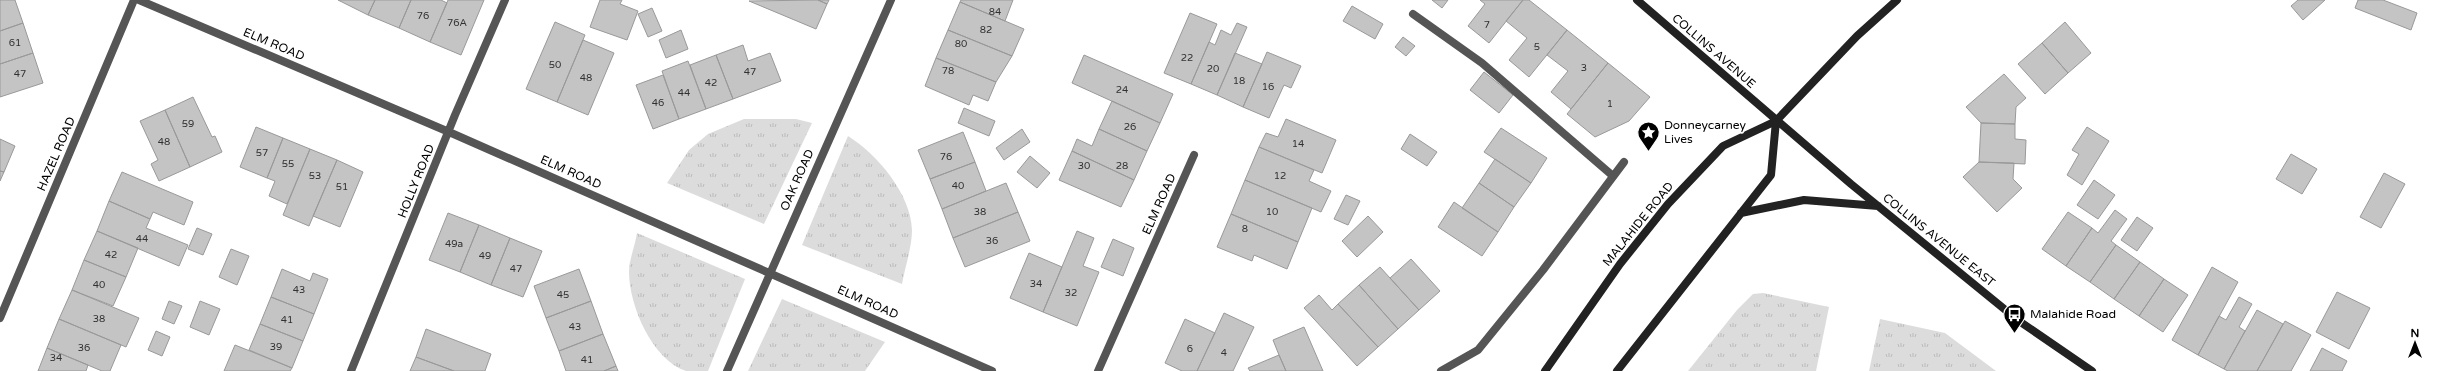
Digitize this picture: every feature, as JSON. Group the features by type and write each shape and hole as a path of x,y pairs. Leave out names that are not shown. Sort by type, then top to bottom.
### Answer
{"main road":[{"name":"COLLINS AVENUE","path":"1637,0 1776,121"},
{"name":"MALAHIDE ROAD","path":"1545,371 1620,264 1668,204 1723,146 1776,121 1857,36 1897,0"},
{"name":"COLLINS AVENUE EAST","path":"1776,121 2019,321 2092,371"},
{"path":"1617,371 1770,175 1776,121"},
{"path":"1741,213 1804,200 1878,206"}],"street":[{"name":"HAZEL ROAD","path":"0,318 134,0"},
{"name":"ELM ROAD","path":"139,0 449,132 992,371"},
{"name":"HOLLY ROAD","path":"352,371 449,132 505,0"},
{"name":"OAK ROAD","path":"728,371 770,272 891,0"},
{"path":"1413,14 1482,63 1613,176"},
{"name":"ELM ROAD","path":"1098,371 1194,155"},
{"path":"1441,371 1478,350 1543,270 1624,162"}],"green space":[{"path":"744,119 796,119 812,123 764,224 667,183 689,150 708,134"},
{"path":"848,136 870,153 881,164 899,189 906,203 910,216 912,237 902,284 802,245"},
{"path":"637,233 745,279 708,371 686,371 674,365 663,356 653,344 645,330 633,300 630,285 629,267"},
{"path":"1763,293 1829,307 1816,371 1688,371 1737,310 1753,294"},
{"path":"782,299 885,342 865,371 748,371"},
{"path":"1880,319 1945,333 1996,371 1869,371"}],"building":[{"path":"0,0 15,0 23,23 0,31"},
{"path":"338,0 375,0 368,15"},
{"path":"375,0 411,0 399,28 368,15"},
{"path":"411,0 441,0 447,3 430,42 399,28"},
{"path":"448,0 484,0 461,55 430,42"},
{"path":"600,0 622,0 620,4 638,11 627,40 590,27"},
{"path":"818,0 827,4 816,29 749,1"},
{"path":"818,0 829,0 827,4"},
{"path":"961,0 1013,0 1005,21 960,2"},
{"path":"1432,0 1448,0 1442,8"},
{"path":"1480,0 1523,0 1489,43 1468,26 1485,4"},
{"path":"1523,0 1529,0 1567,30 1529,77 1509,60 1527,38 1506,21"},
{"path":"2298,0 2325,0 2303,20 2291,6"},
{"path":"2358,0 2383,0 2417,13 2411,30 2355,8"},
{"path":"960,2 1024,29 1012,56 948,30"},
{"path":"1352,6 1383,24 1375,39 1343,21"},
{"path":"652,8 662,31 648,37 638,14"},
{"path":"1190,13 1217,24 1191,84 1164,73"},
{"path":"555,22 585,35 557,102 526,89"},
{"path":"2065,22 2091,53 2068,73 2042,43"},
{"path":"23,23 33,53 0,64 0,31"},
{"path":"1237,23 1247,27 1217,95 1191,84 1209,42 1215,45 1221,30 1231,35"},
{"path":"681,30 688,49 666,58 659,40"},
{"path":"948,30 1012,56 996,82 936,58"},
{"path":"1567,30 1608,63 1571,109 1551,92 1568,71 1547,55"},
{"path":"1403,37 1415,46 1406,56 1395,47"},
{"path":"583,40 614,53 588,115 557,102"},
{"path":"2042,43 2068,73 2045,94 2018,64"},
{"path":"743,45 748,61 770,53 781,81 733,99 716,55"},
{"path":"1267,52 1301,66 1291,88 1284,85 1269,118 1243,107"},
{"path":"33,53 43,83 0,97 0,64"},
{"path":"1235,53 1262,64 1243,107 1217,95"},
{"path":"716,55 733,99 706,109 690,65"},
{"path":"1084,55 1173,94 1160,123 1072,83"},
{"path":"936,58 996,82 988,101 973,95 969,105 925,86"},
{"path":"688,61 706,109 679,119 662,71"},
{"path":"1608,63 1650,97 1629,121 1595,137 1567,114"},
{"path":"1484,72 1513,95 1499,113 1470,90"},
{"path":"2004,74 2026,98 2016,107 2015,124 1981,123 1966,107"},
{"path":"663,75 679,119 653,129 636,85"},
{"path":"193,97 212,137 215,136 222,152 190,167 165,110"},
{"path":"1112,101 1160,123 1147,151 1099,129"},
{"path":"964,108 995,121 989,136 958,123"},
{"path":"165,110 190,167 159,181 151,164 158,160 140,121"},
{"path":"1286,119 1336,140 1322,173 1259,147 1266,133 1278,137"},
{"path":"1981,123 2015,124 2015,139 2026,140 2025,164 1979,162"},
{"path":"256,127 283,138 267,178 240,167"},
{"path":"2087,127 2109,141 2082,185 2067,175 2079,154 2072,150"},
{"path":"1501,128 1547,158 1531,183 1484,152"},
{"path":"1022,129 1030,142 1004,160 996,148"},
{"path":"1099,129 1147,151 1134,180 1072,151 1077,139 1092,146"},
{"path":"963,132 975,162 930,179 918,150"},
{"path":"1410,134 1437,152 1427,166 1401,149"},
{"path":"283,138 310,149 287,204 269,196 275,181 267,178"},
{"path":"0,139 15,146 4,172 0,171"},
{"path":"1259,147 1314,170 1309,181 1331,191 1321,212 1245,180"},
{"path":"310,149 337,160 309,226 283,215"},
{"path":"1072,151 1134,180 1121,207 1059,180"},
{"path":"2291,154 2317,169 2302,194 2276,179"},
{"path":"1030,156 1050,173 1037,188 1017,172"},
{"path":"1495,159 1531,183 1514,207 1479,183"},
{"path":"337,160 363,172 340,227 313,216"},
{"path":"975,162 986,191 942,209 930,179"},
{"path":"1979,162 2014,163 2013,179 2022,188 1997,212 1963,177"},
{"path":"0,171 4,172 0,181"},
{"path":"122,172 193,202 184,225 153,212 150,219 109,201"},
{"path":"2384,173 2405,184 2381,228 2360,217"},
{"path":"1245,180 1312,208 1298,242 1231,214"},
{"path":"2094,180 2115,195 2098,219 2077,205"},
{"path":"1006,183 1018,212 953,238 942,209"},
{"path":"1479,183 1514,207 1498,232 1462,208"},
{"path":"1346,195 1360,201 1348,225 1334,219"},
{"path":"109,201 150,219 146,228 188,245 179,266 97,231"},
{"path":"1454,202 1498,232 1482,256 1438,227"},
{"path":"2115,210 2127,219 2111,241 2116,245 2090,282 2066,266 2092,228 2098,233"},
{"path":"1018,212 1030,241 965,267 953,238"},
{"path":"2068,212 2092,228 2066,266 2042,249"},
{"path":"448,213 479,225 460,272 429,260"},
{"path":"1231,214 1298,242 1287,269 1254,255 1252,261 1217,247"},
{"path":"1368,216 1383,232 1357,257 1342,241"},
{"path":"2137,217 2153,228 2137,251 2121,240"},
{"path":"479,225 510,238 491,285 460,272"},
{"path":"197,228 212,234 203,255 188,249"},
{"path":"97,231 138,248 126,277 84,260"},
{"path":"1077,231 1094,238 1083,266 1099,272 1077,326 1043,312"},
{"path":"510,238 542,251 523,297 491,285"},
{"path":"1113,239 1134,248 1123,276 1101,267"},
{"path":"2116,245 2140,262 2114,299 2090,282"},
{"path":"231,249 249,256 237,285 219,277"},
{"path":"1029,253 1062,267 1043,312 1010,298"},
{"path":"1411,259 1440,291 1419,310 1390,278"},
{"path":"84,260 126,277 113,306 72,290"},
{"path":"2140,262 2164,279 2139,316 2114,299"},
{"path":"1380,267 1419,310 1398,329 1359,285"},
{"path":"2212,267 2238,282 2198,355 2172,340"},
{"path":"282,269 310,281 313,273 328,279 314,314 271,297"},
{"path":"579,269 591,301 546,318 534,286"},
{"path":"2164,279 2188,295 2163,332 2139,316"},
{"path":"1359,285 1398,329 1378,347 1338,304"},
{"path":"72,290 139,318 126,347 59,319"},
{"path":"2337,292 2370,308 2349,349 2316,332"},
{"path":"1319,295 1332,310 1338,304 1378,347 1357,366 1304,308"},
{"path":"271,297 314,314 303,341 260,324"},
{"path":"2239,297 2252,304 2239,327 2245,331 2224,369 2198,355 2219,316 2226,320"},
{"path":"169,301 182,306 174,324 162,319"},
{"path":"200,301 220,309 209,335 190,327"},
{"path":"591,301 603,334 559,351 546,318"},
{"path":"2257,310 2283,324 2257,371 2228,371 2224,369"},
{"path":"1224,313 1254,327 1233,371 1197,371"},
{"path":"59,319 121,345 110,371 102,371 47,348"},
{"path":"1185,319 1215,333 1197,371 1182,371 1165,363"},
{"path":"2285,321 2311,335 2291,371 2257,371"},
{"path":"260,324 303,341 292,368 249,350"},
{"path":"1304,327 1323,371 1286,371 1279,355 1273,340"},
{"path":"426,329 491,354 485,371 454,371 416,357"},
{"path":"156,331 170,337 162,356 148,350"},
{"path":"603,334 616,366 604,371 566,371 559,351"},
{"path":"235,345 292,368 290,371 224,371"},
{"path":"47,348 88,365 86,371 38,371"},
{"path":"2322,348 2347,361 2342,371 2310,371"},
{"path":"1279,355 1286,371 1250,371 1248,368"},
{"path":"416,357 454,371 410,371"},
{"path":"616,366 618,371 604,371"}],"place":[{"name":"Donneycarney Lives","path":"1649,152"},
{"name":"Malahide Road","path":"2014,334"}]}
